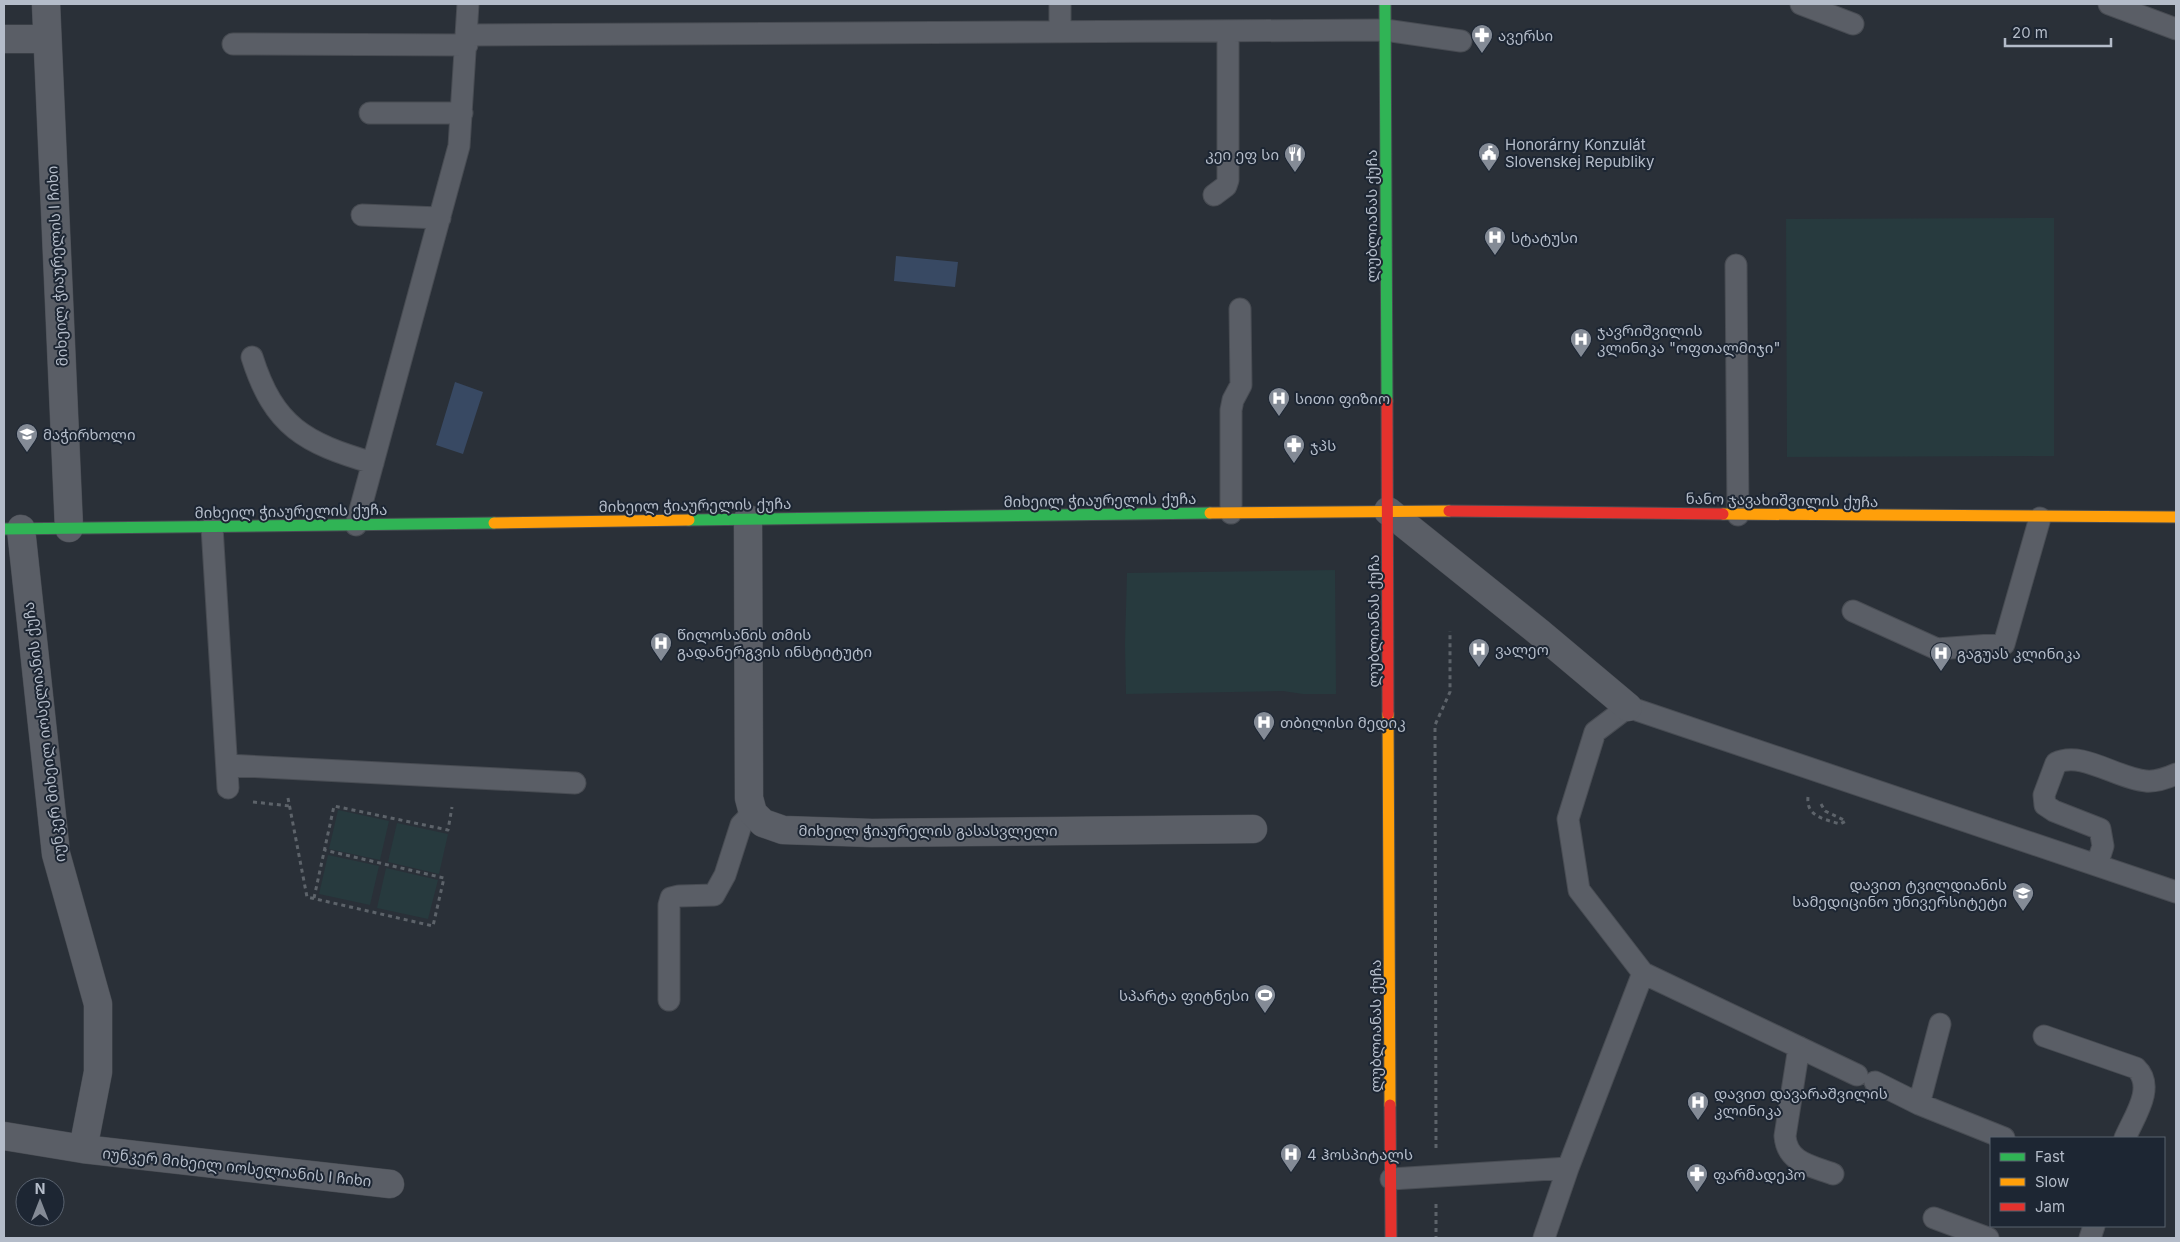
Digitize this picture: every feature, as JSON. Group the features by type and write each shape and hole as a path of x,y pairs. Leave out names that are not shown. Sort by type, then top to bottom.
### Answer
{"street":[{"name":"მიხეილ ჭიაურელის I ჩიხი","path":"46,4 68,528"},
{"name":"ლუბლიანას ქუჩა","path":"1385,4 1391,1238"},
{"path":"4,39 46,39"},
{"path":"1388,511 1628,706"},
{"name":"მიხეილ ჭიაურელის ქუჩა","path":"12,529 1388,511"},
{"name":"ნანო ჯავახიშვილის ქუჩა","path":"1388,511 2040,518 2176,517"},
{"path":"748,520 749,798 753,813"},
{"name":"იუნკერ მიხეილ იოსელიანის ქუჩა","path":"12,529 56,854 98,1004 98,1072 83,1150"},
{"name":"მიხეილ ჭიაურელის გასასვლელი","path":"753,813 763,823 783,830 862,832 1253,828"},
{"path":"4,1136 83,1150"},
{"name":"იუნკერ მიხეილ იოსელიანის I ჩიხი","path":"83,1150 390,1184"}],"lane":[{"path":"356,525 460,146 468,4"},
{"path":"1060,4 1060,32"},
{"path":"1801,4 1852,24"},
{"path":"2110,4 2176,29"},
{"path":"233,44 1060,32 1385,30 1461,41"},
{"path":"1214,195 1226,186 1228,180 1228,31"},
{"path":"370,113 462,113"},
{"path":"362,215 440,218"},
{"path":"1736,265 1738,515"},
{"path":"1231,513 1231,410 1233,400 1241,385 1240,309"},
{"path":"252,357 261,385 282,417 304,436 345,454 373,463"},
{"path":"1853,611 1937,649 2004,644 2040,518"},
{"path":"212,526 228,788"},
{"path":"2002,1137 1919,1104 1643,973 1579,890 1568,819 1596,732 1628,706 2176,892"},
{"path":"2097,865 2103,846 2100,829 2054,811 2045,805 2044,795 2056,763 2065,759 2076,760 2132,779 2147,781 2167,778 2176,774"},
{"path":"227,765 575,783"},
{"path":"669,1000 669,906 671,898 714,895 725,875 741,825 753,813"},
{"path":"1544,1238 1568,1168 1643,973"},
{"path":"1919,1104 1940,1024"},
{"path":"2044,1036 2136,1068 2143,1075 2145,1082 2144,1095 2126,1137"},
{"path":"1799,1047 1785,1136 1786,1145 1796,1160 1834,1174"},
{"path":"1391,1179 1436,1178 1568,1168"},
{"path":"1934,1218 1988,1238"}],"path":[{"path":"1436,1238 1436,726 1450,692 1450,631"},
{"path":"288,797 307,897 433,926 444,878 324,850"},
{"path":"314,898 334,806 448,830 454,798"},
{"path":"1825,811 1846,821"}],"green space":[{"path":"2054,218 2054,456 1787,457 1786,219"},
{"path":"1335,570 1336,694 1303,694 1283,691 1126,694 1127,573"},
{"path":"338,810 389,821 380,860 329,849"},
{"path":"397,823 448,834 439,874 388,862"},
{"path":"328,855 379,866 370,905 319,894"},
{"path":"386,868 438,880 428,919 377,908"}],"water":[{"path":"896,256 958,262 955,287 894,281"},
{"path":"455,382 483,392 463,454 436,445"}],"traffic: fast":[{"path":"1385,4 1387,401"},
{"path":"689,520 1210,513"},
{"path":"4,529 494,523"}],"traffic: slow":[{"path":"1210,513 1449,511"},
{"path":"1723,514 2176,517"},
{"path":"494,523 689,520"},
{"path":"1388,714 1390,1105"}],"traffic: jam":[{"path":"1387,401 1388,714"},
{"path":"1449,511 1723,514"},
{"path":"1390,1105 1391,1238"}],"place":[{"name":"ავერსი","path":"1482,54"},
{"name":"Honorárny Konzulát Slovenskej Republiky","path":"1489,172"},
{"name":"კეი ეფ სი","path":"1295,173"},
{"name":"სტატუსი","path":"1495,256"},
{"name":"ჯავრიშვილის კლინიკა \"ოფთალმიჯი\"","path":"1581,358"},
{"name":"სითი ფიზიო","path":"1279,417"},
{"name":"მაჭირხოლი","path":"27,453"},
{"name":"ჯპს","path":"1294,464"},
{"name":"წილოსანის თმის გადანერგვის ინსტიტუტი","path":"661,662"},
{"name":"ვალეო","path":"1479,668"},
{"name":"გაგუას კლინიკა","path":"1941,672"},
{"name":"თბილისი მედიკ","path":"1264,741"},
{"name":"დავით ტვილდიანის სამედიცინო უნივერსიტეტი","path":"2023,912"},
{"name":"სპარტა ფიტნესი","path":"1265,1014"},
{"name":"დავით დავარაშვილის კლინიკა","path":"1698,1121"},
{"name":"4 ჰოსპიტალს","path":"1291,1173"},
{"name":"ფარმადეპო","path":"1697,1193"}]}
